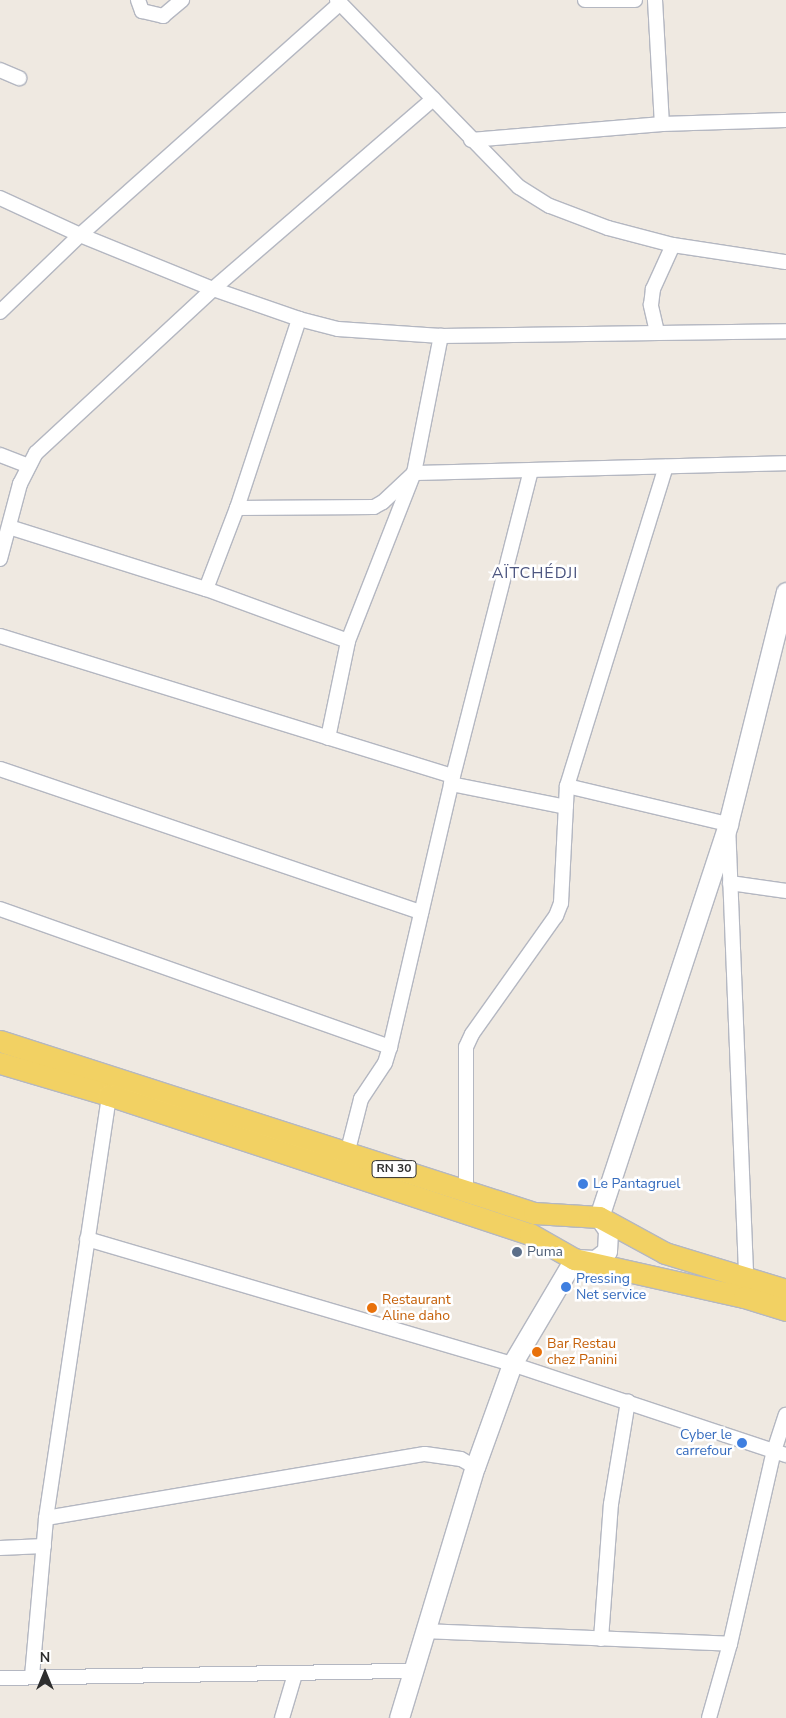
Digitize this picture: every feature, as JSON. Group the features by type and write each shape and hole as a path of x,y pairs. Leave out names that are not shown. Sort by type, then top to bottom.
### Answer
{"main road":[{"name":"RN 30","path":"0,1041 534,1214 599,1218 665,1253 746,1280 786,1290"},
{"name":"RN 30","path":"0,1064 109,1095 530,1234 574,1258 744,1297 786,1310"}],"street":[{"path":"138,0 142,11 163,16 182,0"},
{"path":"585,0 635,0"},
{"path":"655,0 662,124"},
{"path":"0,312 80,235 339,1 471,140 519,187 550,206 608,228 673,245 786,262"},
{"path":"0,70 19,78"},
{"path":"0,559 28,466 63,426 213,289 433,99"},
{"path":"471,140 662,124 786,120"},
{"path":"0,198 80,235 213,289 299,320 361,332 442,336 786,332"},
{"path":"657,332 651,305 653,289 673,245"},
{"path":"206,589 238,508 299,320"},
{"path":"328,738 348,641 414,473 442,336"},
{"path":"0,455 28,466"},
{"path":"238,508 374,507 414,473 786,463"},
{"path":"466,1191 466,1047 472,1034 556,916 564,865 567,786 666,467"},
{"path":"347,1154 361,1099 385,1064 390,1047 452,780 531,471"},
{"path":"9,527 206,589 348,641"},
{"path":"400,1718 424,1632 475,1467 512,1364 574,1258 595,1260 607,1251 608,1230 599,1218 728,824 786,592"},
{"path":"0,636 328,738 452,780 566,807"},
{"path":"0,769 422,912"},
{"path":"567,786 728,824"},
{"path":"728,824 746,1280"},
{"path":"730,883 786,891"},
{"path":"0,909 390,1047"},
{"path":"32,1676 46,1518 109,1095"},
{"path":"87,1239 512,1364 780,1453"},
{"path":"601,1639 610,1504 628,1401"},
{"path":"709,1718 780,1453 786,1415"},
{"path":"46,1518 425,1454 461,1459 475,1467"},
{"path":"0,1548 44,1546"},
{"path":"424,1632 730,1644"},
{"path":"0,1678 413,1671"},
{"path":"282,1718 295,1674"}],"place":[{"name":"Le Pantagruel","path":"583,1184"},
{"name":"Puma","path":"517,1252"},
{"name":"Pressing Net service","path":"566,1287"},
{"name":"Restaurant Aline daho","path":"372,1308"},
{"name":"Bar Restau chez Panini","path":"537,1352"},
{"name":"Cyber le carrefour","path":"742,1443"}],"district":[{"name":"AÏTCHÉDJI","path":"535,573"}]}
